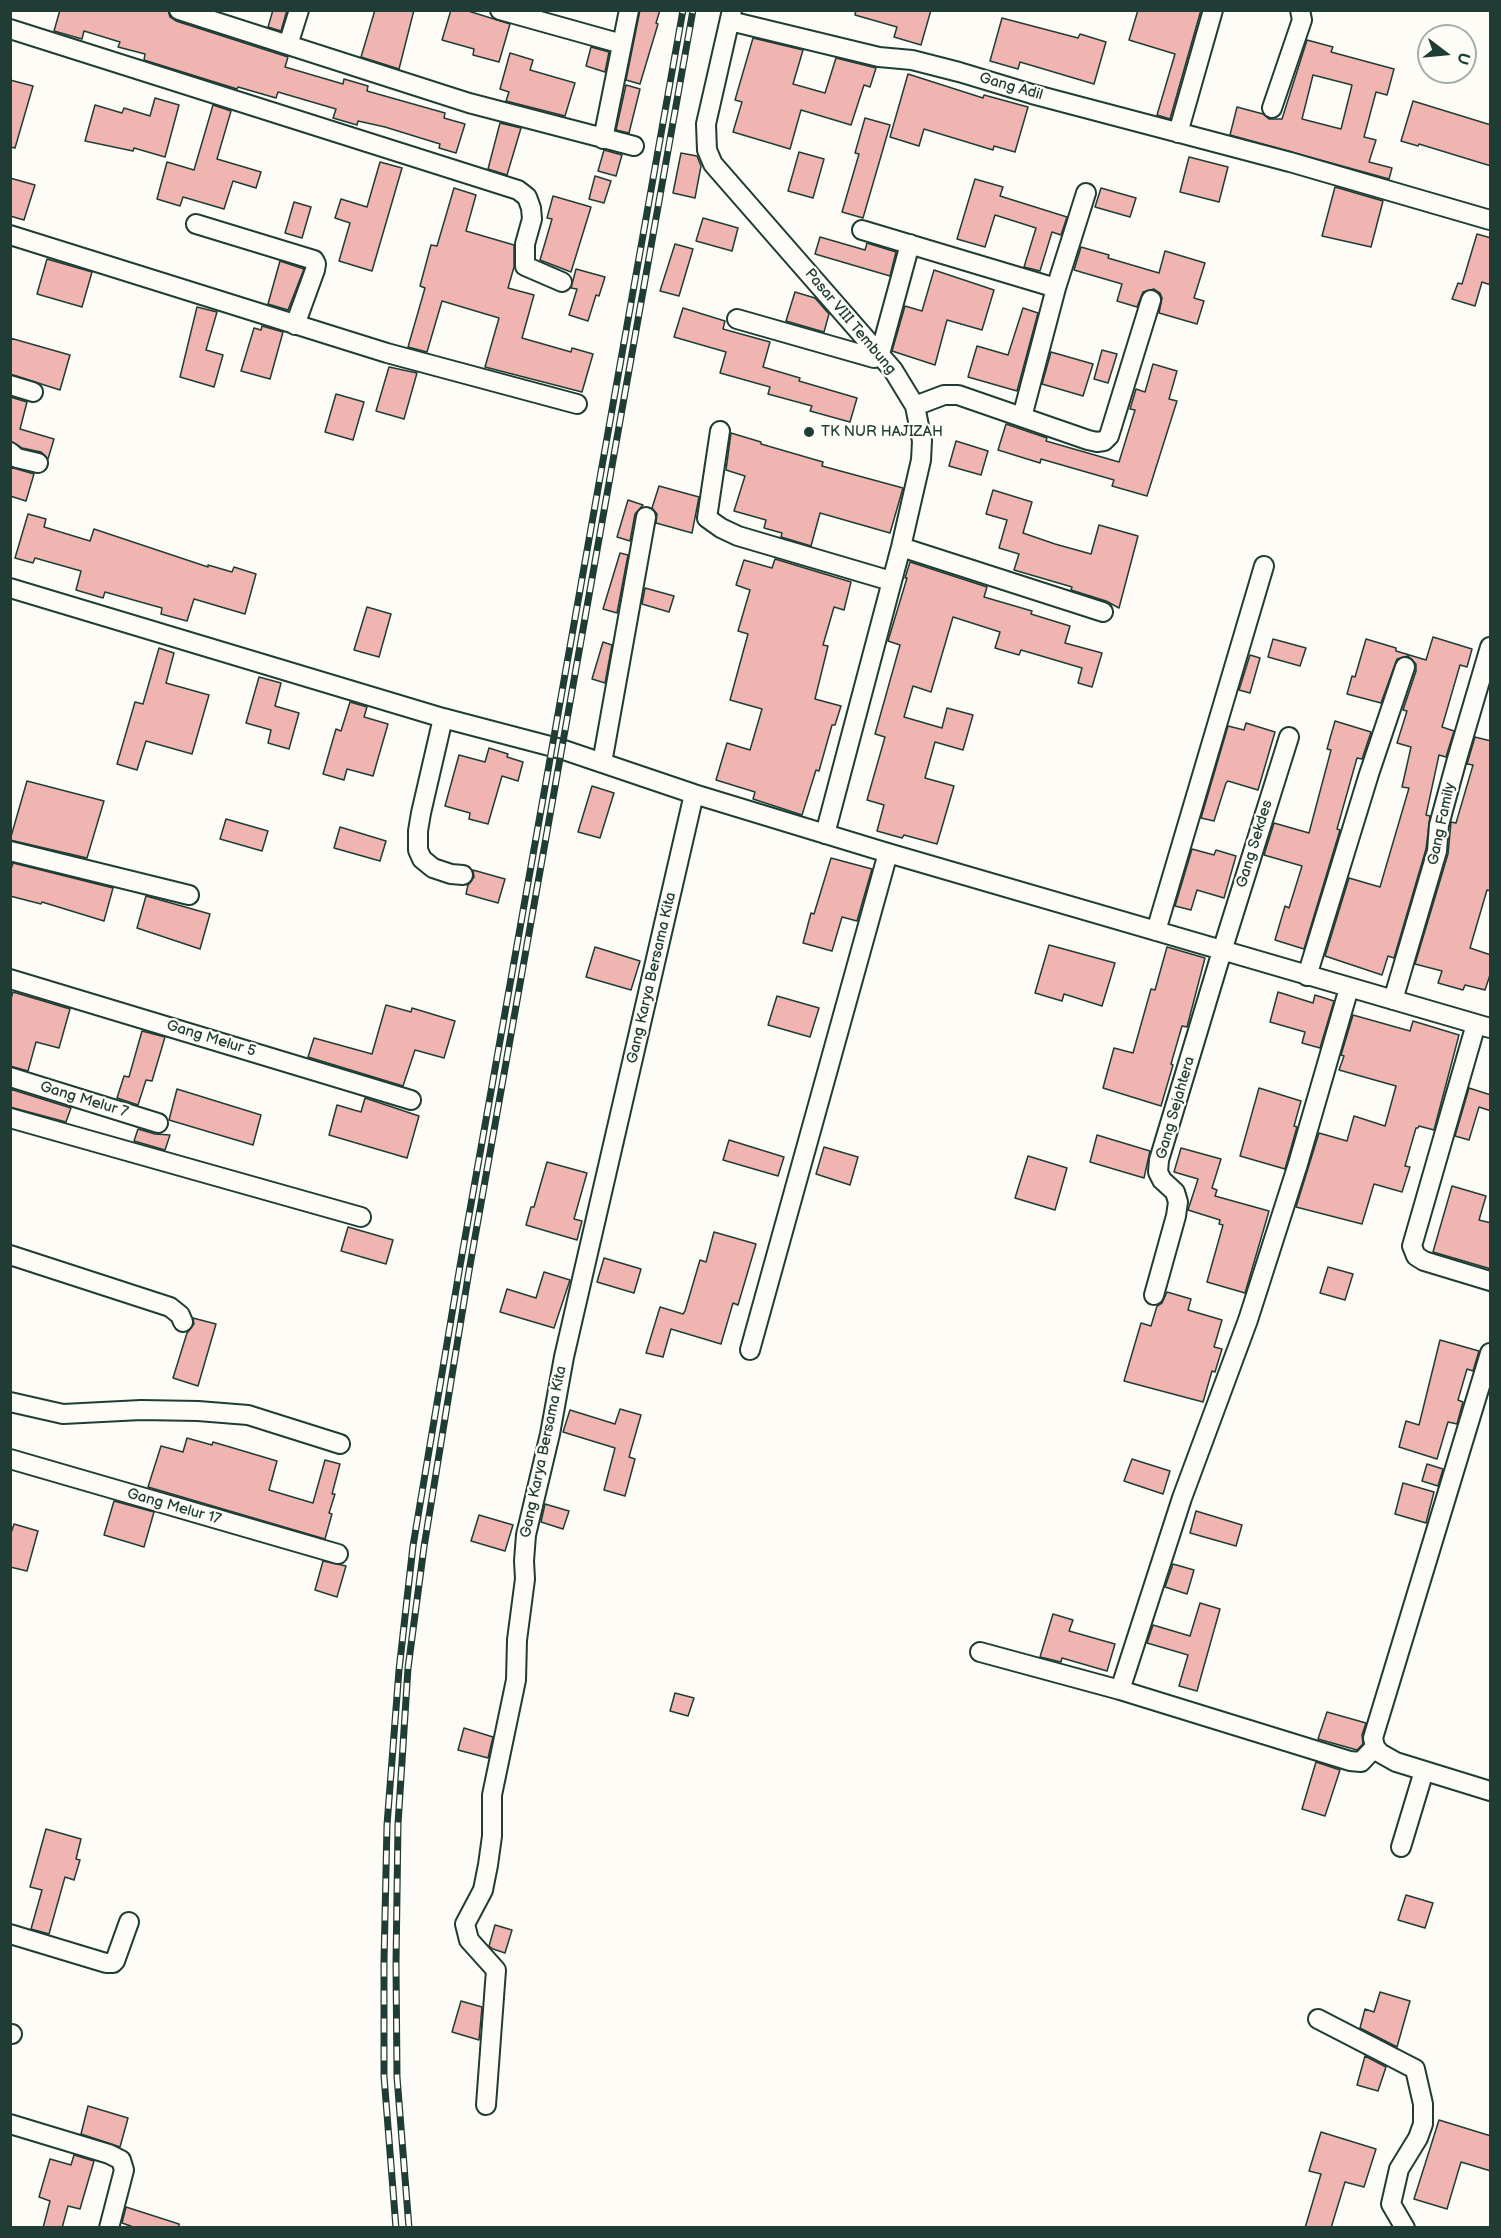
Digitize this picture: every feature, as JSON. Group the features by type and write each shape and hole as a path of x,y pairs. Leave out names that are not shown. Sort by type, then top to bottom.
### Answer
{"street":[{"path":"179,10 469,103 634,146"},
{"path":"288,45 299,10"},
{"path":"500,10 622,44"},
{"path":"603,139 629,10"},
{"path":"1178,133 1213,10"},
{"path":"1272,108 1302,20 1300,10"},
{"name":"Gang Adil","path":"731,16 879,57 912,60 1290,162 1491,220"},
{"name":"Pasar VIII Tembung","path":"731,16 706,124 706,150 718,169 893,370 915,406 922,441 921,460 901,547 825,834"},
{"path":"10,29 518,190 527,197 531,208 532,219 525,244 525,266 562,282"},
{"path":"1022,417 1056,288 1086,193"},
{"path":"196,224 314,260 315,270 295,325"},
{"path":"862,230 1056,288"},
{"path":"10,235 387,353 577,404"},
{"path":"737,319 866,358 874,358 880,354 910,244"},
{"path":"915,406 944,395 958,395 1088,440 1104,441 1111,429 1151,300"},
{"path":"10,385 33,392"},
{"path":"720,431 707,518 738,536 891,581"},
{"path":"10,452 17,458 38,463"},
{"path":"602,763 646,516"},
{"path":"901,547 1103,612"},
{"path":"1156,931 1264,567"},
{"path":"10,588 443,718 561,749 694,794 888,853 1483,1026 1412,1246 1414,1253 1424,1261 1491,1281"},
{"name":"Gang Family","path":"1393,1000 1434,861 1439,825 1456,759 1491,647"},
{"path":"1307,976 1369,774 1405,667"},
{"path":"443,718 421,813 418,850 422,859 433,868 463,875"},
{"name":"Gang Sekdes","path":"1222,951 1289,737"},
{"name":"Gang Karya Bersama Kita","path":"486,2105 495,1970 469,1940 465,1924 483,1890 488,1865 492,1836 492,1795 516,1680 517,1640 525,1579 526,1535 550,1434 564,1357 694,794"},
{"path":"10,851 189,895"},
{"path":"750,1350 888,853"},
{"name":"Gang Sejahtera","path":"1154,1295 1178,1202 1175,1192 1162,1180 1158,1172 1159,1160 1222,951"},
{"name":"Gang Melur 5","path":"10,979 411,1100"},
{"path":"1120,1690 1182,1498 1248,1320 1298,1164 1349,988"},
{"name":"Gang Melur 7","path":"10,1077 158,1123"},
{"path":"10,1118 361,1217"},
{"path":"10,1255 170,1307 180,1315 183,1322"},
{"path":"1491,1353 1373,1738 1375,1747 1380,1753 1396,1762 1491,1791"},
{"path":"10,1402 63,1414 141,1410 248,1415 340,1444"},
{"name":"Gang Melur 17","path":"10,1460 338,1554"},
{"path":"980,1652 1120,1690 1350,1761 1361,1762 1375,1747"},
{"path":"1401,1847 1424,1771"},
{"path":"10,1934 106,1963 113,1963 116,1961 129,1922"},
{"path":"1318,2019 1415,2069 1423,2104 1423,2124 1418,2138 1399,2169 1391,2204 1405,2228"},
{"path":"10,2124 121,2160 124,2170 109,2228"}],"building":[{"path":"60,10 168,10 170,17 176,21 288,57 285,67 343,84 344,79 368,86 367,91 445,113 444,118 465,124 456,153 439,148 440,144 385,127 358,121 357,125 333,118 336,109 278,92 276,98 238,87 237,89 144,60 145,54 118,47 120,42 84,31 82,39 54,31"},
{"path":"273,10 287,10 281,31 268,27"},
{"path":"375,10 414,10 399,69 361,57"},
{"path":"451,10 465,10 510,24 499,62 473,55 474,49 442,40"},
{"path":"640,10 660,10 640,84 626,80"},
{"path":"856,10 931,10 921,45 894,37 897,27 855,15"},
{"path":"1138,10 1201,10 1170,119 1157,115 1175,54 1129,40"},
{"path":"1002,18 1078,38 1080,34 1106,42 1094,84 1020,62 1018,69 990,61"},
{"path":"753,38 803,50 793,84 825,93 836,58 876,68 870,87 864,85 851,125 801,110 790,149 733,132 742,102 735,100"},
{"path":"1307,40 1333,47 1331,52 1394,69 1387,95 1376,92 1364,137 1376,140 1369,162 1392,168 1389,179 1230,135 1237,107 1263,114 1269,119 1282,119","holes":["1313,75 1352,85 1341,129 1302,119"]},
{"path":"591,47 609,52 605,72 586,66"},
{"path":"510,53 533,60 530,70 575,83 565,116 506,101 509,92 500,89"},
{"path":"908,74 983,98 984,95 1028,107 1015,152 994,146 993,150 924,129 919,146 890,137"},
{"path":"10,80 33,86 15,148 10,147"},
{"path":"626,85 640,89 629,133 616,130"},
{"path":"155,98 179,105 165,157 134,148 133,151 85,141 95,105 122,113 124,108 150,116"},
{"path":"1413,101 1491,125 1491,166 1419,144 1418,146 1401,141"},
{"path":"213,105 231,111 217,159 261,172 256,188 233,181 224,209 183,197 180,206 157,199 167,162 194,170"},
{"path":"865,118 890,125 863,218 842,212 859,154 855,153"},
{"path":"500,123 521,128 507,175 488,169"},
{"path":"604,150 622,155 616,176 598,171"},
{"path":"799,152 824,159 813,198 788,191"},
{"path":"681,153 697,156 701,166 695,198 673,193"},
{"path":"1189,157 1228,167 1219,202 1180,192"},
{"path":"380,162 402,168 372,271 339,261 350,223 335,218 341,199 367,207"},
{"path":"595,176 611,181 604,203 589,199"},
{"path":"10,178 35,185 24,220 10,216"},
{"path":"975,179 1003,187 1000,196 1067,217 1061,235 1052,232 1040,271 1024,267 1036,228 995,215 985,247 957,239"},
{"path":"1335,187 1383,201 1371,247 1322,236"},
{"path":"454,188 476,195 466,231 514,245 514,267 508,288 534,295 522,338 571,352 572,348 593,354 582,392 485,367 499,318 442,301 427,352 408,347 425,288 420,286 431,245 437,246"},
{"path":"1101,188 1136,198 1130,217 1095,207"},
{"path":"553,196 591,207 571,272 540,260 552,219 547,218"},
{"path":"294,202 311,207 302,238 285,233"},
{"path":"703,218 738,228 732,251 696,241"},
{"path":"1477,234 1491,238 1491,285 1482,282 1475,306 1452,299 1458,283 1462,284"},
{"path":"820,237 865,250 867,243 896,252 890,276 815,254"},
{"path":"675,244 693,249 679,296 660,291"},
{"path":"1081,247 1109,255 1108,258 1159,273 1165,251 1205,263 1194,298 1204,301 1197,324 1159,313 1162,298 1160,293 1154,289 1143,292 1137,307 1117,301 1122,284 1074,270"},
{"path":"47,259 92,272 82,307 37,294"},
{"path":"280,261 304,269 288,310 268,304"},
{"path":"576,269 605,277 599,296 596,295 588,321 569,315 577,289 571,288"},
{"path":"934,270 994,290 982,330 947,320 935,365 892,351 905,306 922,311"},
{"path":"795,292 815,298 829,314 824,332 786,321"},
{"path":"197,307 217,312 206,350 223,355 214,387 180,377"},
{"path":"683,308 725,321 723,329 770,342 763,367 800,378 799,381 857,398 850,422 810,411 812,406 768,394 770,387 720,373 726,352 674,337"},
{"path":"1023,308 1038,313 1017,391 968,377 977,346 1008,355"},
{"path":"262,326 283,332 270,379 241,371 254,328 261,330"},
{"path":"10,338 70,355 60,390 10,374"},
{"path":"1102,350 1117,354 1108,383 1094,379"},
{"path":"1051,352 1093,364 1083,396 1042,384"},
{"path":"1153,364 1177,371 1169,399 1177,401 1147,496 1112,486 1114,480 1041,459 1040,463 998,450 1006,424 1047,438 1046,441 1119,462 1135,410 1130,409 1136,389 1145,392"},
{"path":"389,367 417,373 404,419 376,411"},
{"path":"336,394 364,402 353,440 325,432"},
{"path":"10,397 27,402 20,429 54,439 48,459 41,452 22,448 10,441"},
{"path":"731,433 823,462 822,466 903,488 890,533 820,513 811,546 781,537 782,533 764,528 766,520 734,511 745,476 726,470"},
{"path":"956,441 988,451 981,475 949,466"},
{"path":"10,467 34,474 26,501 10,496"},
{"path":"659,486 699,497 692,533 656,523 657,514 652,508"},
{"path":"993,490 1032,502 1023,533 1055,544 1091,554 1099,525 1138,536 1119,608 1106,601 1071,590 1072,587 1014,570 1019,554 999,548 1007,520 986,514"},
{"path":"628,500 643,505 635,514 630,541 617,537"},
{"path":"28,514 46,519 44,527 90,541 94,529 208,567 208,565 232,572 234,567 256,574 245,614 194,599 187,621 161,614 162,608 105,592 103,598 76,590 81,571 35,558 33,563 15,558"},
{"path":"620,553 628,555 617,613 603,609"},
{"path":"775,559 851,582 844,610 834,607 823,645 828,646 815,699 841,706 835,725 832,725 819,771 816,770 802,815 753,799 755,792 716,780 727,743 750,750 762,709 730,700 748,634 738,631 750,590 736,585 744,560 772,568"},
{"path":"910,562 987,587 984,597 1032,611 1031,614 1070,626 1065,643 1102,653 1092,687 1078,683 1082,668 1021,650 1019,655 995,648 1000,632 953,617 931,692 913,686 904,717 942,728 947,708 973,715 963,750 935,742 925,778 954,786 937,844 904,835 902,838 877,831 884,805 867,800 885,737 875,734 900,645 888,641"},
{"path":"645,588 674,596 669,612 642,604"},
{"path":"367,607 391,614 379,657 354,650"},
{"path":"1433,637 1472,649 1467,667 1460,665 1442,727 1454,731 1446,757 1439,755 1426,815 1430,816 1426,849 1394,958 1388,956 1382,975 1325,956 1349,878 1380,887 1409,788 1402,787 1411,747 1397,743 1407,711 1403,710 1416,671 1416,664 1408,656 1397,659 1381,703 1347,694 1352,676 1355,677 1366,639 1426,660"},
{"path":"1273,639 1306,648 1300,666 1268,657"},
{"path":"603,642 612,645 605,683 592,679"},
{"path":"159,648 174,653 166,683 209,695 192,754 146,741 137,770 117,764 135,702 143,704"},
{"path":"1250,655 1260,658 1250,693 1239,690"},
{"path":"259,677 281,683 275,706 299,713 289,749 268,743 271,730 246,723"},
{"path":"350,702 367,707 364,717 388,724 373,776 347,769 344,780 323,774 336,729 341,731"},
{"path":"1335,721 1371,732 1362,759 1357,758 1337,829 1340,830 1304,949 1275,940 1285,906 1289,908 1302,866 1264,855 1274,823 1309,833 1331,750 1327,749"},
{"path":"1246,723 1275,732 1258,790 1228,781 1214,821 1201,818 1228,726 1244,730"},
{"path":"1475,737 1491,741 1491,891 1487,890 1470,948 1491,955 1491,972 1485,990 1465,985 1463,990 1438,983 1442,971 1415,964 1448,854 1451,822 1456,823 1473,765 1467,764"},
{"path":"489,748 523,762 518,781 502,776 488,824 469,819 470,813 445,806 459,755 485,762"},
{"path":"27,781 104,801 87,858 10,840"},
{"path":"592,786 614,793 600,838 578,832"},
{"path":"226,819 268,831 262,851 220,839"},
{"path":"340,827 386,841 380,861 334,848"},
{"path":"1192,849 1214,855 1216,850 1236,856 1224,898 1197,890 1191,910 1175,906"},
{"path":"831,858 872,869 857,921 842,917 832,951 803,943"},
{"path":"13,863 113,888 104,921 42,902 41,904 10,896 10,872"},
{"path":"473,870 505,879 498,903 466,894 468,885 474,877"},
{"path":"146,896 210,914 200,949 137,928"},
{"path":"1049,945 1115,963 1102,1006 1064,994 1062,1001 1035,993"},
{"path":"595,947 640,961 631,990 586,977"},
{"path":"1167,947 1205,958 1187,1027 1182,1026 1161,1106 1103,1088 1114,1048 1133,1053 1151,989 1155,990"},
{"path":"13,992 70,1009 59,1048 36,1042 28,1071 10,1066 10,1002"},
{"path":"1278,992 1313,1003 1315,995 1334,1001 1320,1048 1302,1043 1305,1032 1270,1022"},
{"path":"777,996 819,1008 810,1037 768,1025"},
{"path":"386,1005 411,1012 412,1008 455,1021 444,1058 415,1050 403,1086 308,1057 314,1038 372,1054"},
{"path":"1353,1015 1410,1031 1413,1021 1459,1035 1434,1130 1419,1126 1416,1128 1405,1166 1410,1167 1402,1192 1374,1184 1362,1224 1296,1207 1319,1133 1347,1141 1354,1116 1385,1126 1396,1086 1339,1070"},
{"path":"142,1031 165,1037 152,1081 146,1080 138,1105 117,1098 124,1076 129,1077"},
{"path":"1259,1088 1301,1101 1294,1126 1297,1127 1285,1169 1240,1156"},
{"path":"1469,1088 1491,1095 1491,1111 1479,1107 1469,1140 1455,1136"},
{"path":"10,1089 71,1108 66,1122 10,1107"},
{"path":"177,1089 261,1115 253,1145 169,1120"},
{"path":"365,1098 419,1116 407,1158 329,1135 337,1105 361,1112"},
{"path":"138,1129 170,1135 165,1150 134,1141"},
{"path":"1097,1135 1150,1151 1144,1178 1090,1162"},
{"path":"729,1140 784,1157 778,1176 723,1160"},
{"path":"824,1147 858,1157 850,1185 816,1174"},
{"path":"1181,1148 1221,1159 1212,1188 1217,1190 1215,1196 1269,1211 1245,1293 1207,1282 1223,1225 1219,1224 1220,1220 1188,1210 1198,1179 1174,1172"},
{"path":"1028,1156 1067,1168 1055,1210 1015,1198"},
{"path":"547,1162 587,1173 574,1219 582,1221 577,1240 526,1225 531,1207 534,1207"},
{"path":"1452,1186 1486,1196 1479,1220 1491,1223 1491,1269 1433,1252"},
{"path":"348,1227 393,1240 386,1264 341,1251"},
{"path":"714,1232 756,1244 738,1305 733,1303 721,1344 671,1329 663,1357 646,1353 660,1307 683,1314 685,1311 700,1260 706,1262"},
{"path":"604,1258 641,1269 634,1293 597,1282"},
{"path":"1328,1267 1353,1274 1345,1300 1320,1293"},
{"path":"544,1272 570,1280 554,1328 500,1312 507,1289 536,1298"},
{"path":"1167,1292 1191,1299 1188,1310 1222,1320 1214,1347 1222,1349 1215,1372 1212,1371 1203,1402 1124,1381 1141,1323 1151,1326 1157,1306 1162,1303"},
{"path":"193,1318 216,1324 198,1386 173,1378 187,1333 194,1324"},
{"path":"1440,1340 1479,1351 1473,1371 1467,1369 1458,1400 1463,1402 1457,1424 1448,1422 1437,1459 1399,1447 1406,1421 1419,1425"},
{"path":"620,1409 641,1415 629,1457 635,1459 625,1496 604,1490 615,1448 563,1432 570,1410 615,1424"},
{"path":"187,1438 212,1445 213,1442 277,1461 269,1490 313,1503 325,1460 340,1464 332,1494 335,1494 329,1513 332,1514 325,1539 148,1487 161,1446 183,1452"},
{"path":"1132,1459 1170,1471 1163,1494 1124,1481"},
{"path":"1427,1464 1443,1469 1438,1486 1422,1481"},
{"path":"1403,1483 1434,1492 1426,1523 1395,1514"},
{"path":"114,1501 154,1512 144,1547 104,1535"},
{"path":"545,1504 569,1511 563,1529 541,1522"},
{"path":"1196,1511 1242,1525 1236,1546 1190,1533"},
{"path":"479,1515 513,1525 505,1551 471,1541"},
{"path":"14,1524 38,1531 27,1571 10,1567 10,1536"},
{"path":"323,1561 346,1566 337,1597 315,1590"},
{"path":"1173,1564 1194,1570 1187,1594 1165,1587"},
{"path":"1200,1603 1220,1609 1197,1691 1179,1686 1188,1655 1147,1643 1153,1625 1190,1636"},
{"path":"1053,1614 1073,1620 1069,1631 1115,1644 1107,1671 1062,1658 1061,1662 1040,1657"},
{"path":"675,1693 694,1698 688,1716 670,1711"},
{"path":"1327,1712 1366,1723 1362,1735 1363,1744 1357,1750 1318,1739"},
{"path":"464,1728 493,1737 488,1758 458,1750"},
{"path":"1316,1762 1340,1770 1325,1816 1302,1809"},
{"path":"46,1829 81,1839 76,1859 80,1860 74,1880 65,1877 49,1934 31,1929 42,1890 30,1887"},
{"path":"1406,1895 1433,1903 1425,1928 1398,1920"},
{"path":"495,1925 512,1930 505,1953 489,1946"},
{"path":"1380,1992 1410,2001 1397,2047 1360,2028 1365,2009 1374,2012"},
{"path":"461,2001 482,2007 479,2040 452,2032"},
{"path":"1365,2056 1386,2067 1378,2091 1357,2085"},
{"path":"88,2106 128,2118 120,2147 81,2134"},
{"path":"1439,2120 1491,2136 1491,2171 1461,2162 1447,2209 1414,2199"},
{"path":"1321,2132 1376,2149 1364,2187 1345,2182 1331,2228 1305,2228 1321,2174 1309,2171"},
{"path":"74,2155 94,2161 80,2209 68,2206 62,2228 43,2228 50,2201 39,2197 50,2159 71,2165"},
{"path":"126,2207 179,2224 179,2228 136,2228 122,2223"}],"railway":[{"path":"396,2228 384,2076 387,1825 399,1670 413,1546 460,1266 683,10"},
{"path":"409,2228 397,2077 396,1964 398,1824 408,1668 424,1547 469,1271 693,10"}],"place":[{"name":"TK NUR HAJIZAH","path":"809,432"}]}
